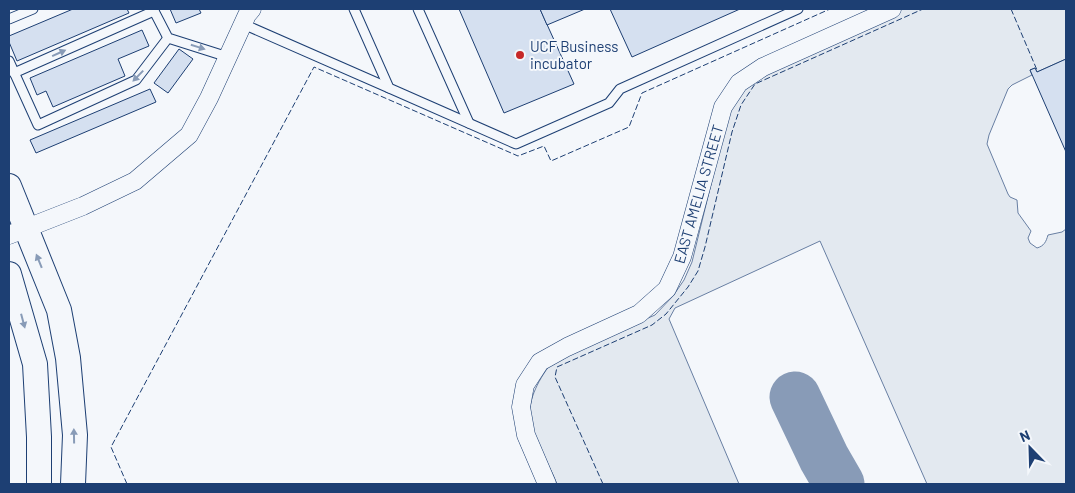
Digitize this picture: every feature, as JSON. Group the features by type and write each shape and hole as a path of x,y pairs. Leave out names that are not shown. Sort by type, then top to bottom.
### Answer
{"main road":[{"path":"9,186 18,231 59,310 68,358 75,435 73,484"},
{"path":"9,274 35,364 40,437 39,484"}],"street":[{"path":"18,231 83,206 135,181 189,135 209,98 247,15 252,9"},
{"name":"EAST AMELIA STREET","path":"547,484 526,435 521,407 525,385 540,362 567,347 639,314 667,289 682,257 723,107 739,83 763,67 892,9"}],"lane":[{"path":"9,19 32,9"},
{"path":"354,9 389,88"},
{"path":"418,9 469,123"},
{"path":"243,24 516,144 609,103 620,89 798,9"},
{"path":"14,73 154,10 168,38 228,57"},
{"path":"9,61 38,125 136,80 168,38"}],"shaded area":[{"path":"902,9 1066,9 1066,59 1037,72 1035,68 1030,70 1032,75 1008,89 987,144 1008,194 1017,200 1018,213 1031,231 1028,238 1030,243 1037,248 1044,243 1048,235 1062,232 1066,229 1066,484 927,484 820,241 675,308 669,319 739,484 557,484 537,441 531,423 531,400 537,385 555,359 655,315 673,296 684,280 692,262 726,123 741,91 761,74"}],"building":[{"path":"73,9 127,9 129,13 17,61 9,42 9,36"},
{"path":"170,9 199,9 201,13 176,23"},
{"name":"UCF Business incubator","path":"459,9 540,9 574,84 504,113"},
{"path":"540,9 585,9 547,25"},
{"path":"610,9 740,9 632,57"},
{"path":"142,30 149,46 118,59 125,76 53,107 46,91 37,95 30,78"},
{"path":"179,49 193,59 168,93 154,83"},
{"path":"1066,59 1066,152 1030,70 1035,68 1037,72"},
{"path":"150,89 156,102 36,153 30,140"}],"taxiway":[{"path":"795,397 824,458 839,484"}],"fence":[{"path":"127,484 111,447 314,67 518,156 544,146 551,161 629,127 642,93 830,9"},
{"path":"603,484 555,377 557,367 652,325 666,314 688,287 698,271 705,247 732,132 741,105 755,84 923,9"},
{"path":"1011,9 1037,70"}],"place":[{"name":"UCF Business incubator","path":"520,55"}]}
